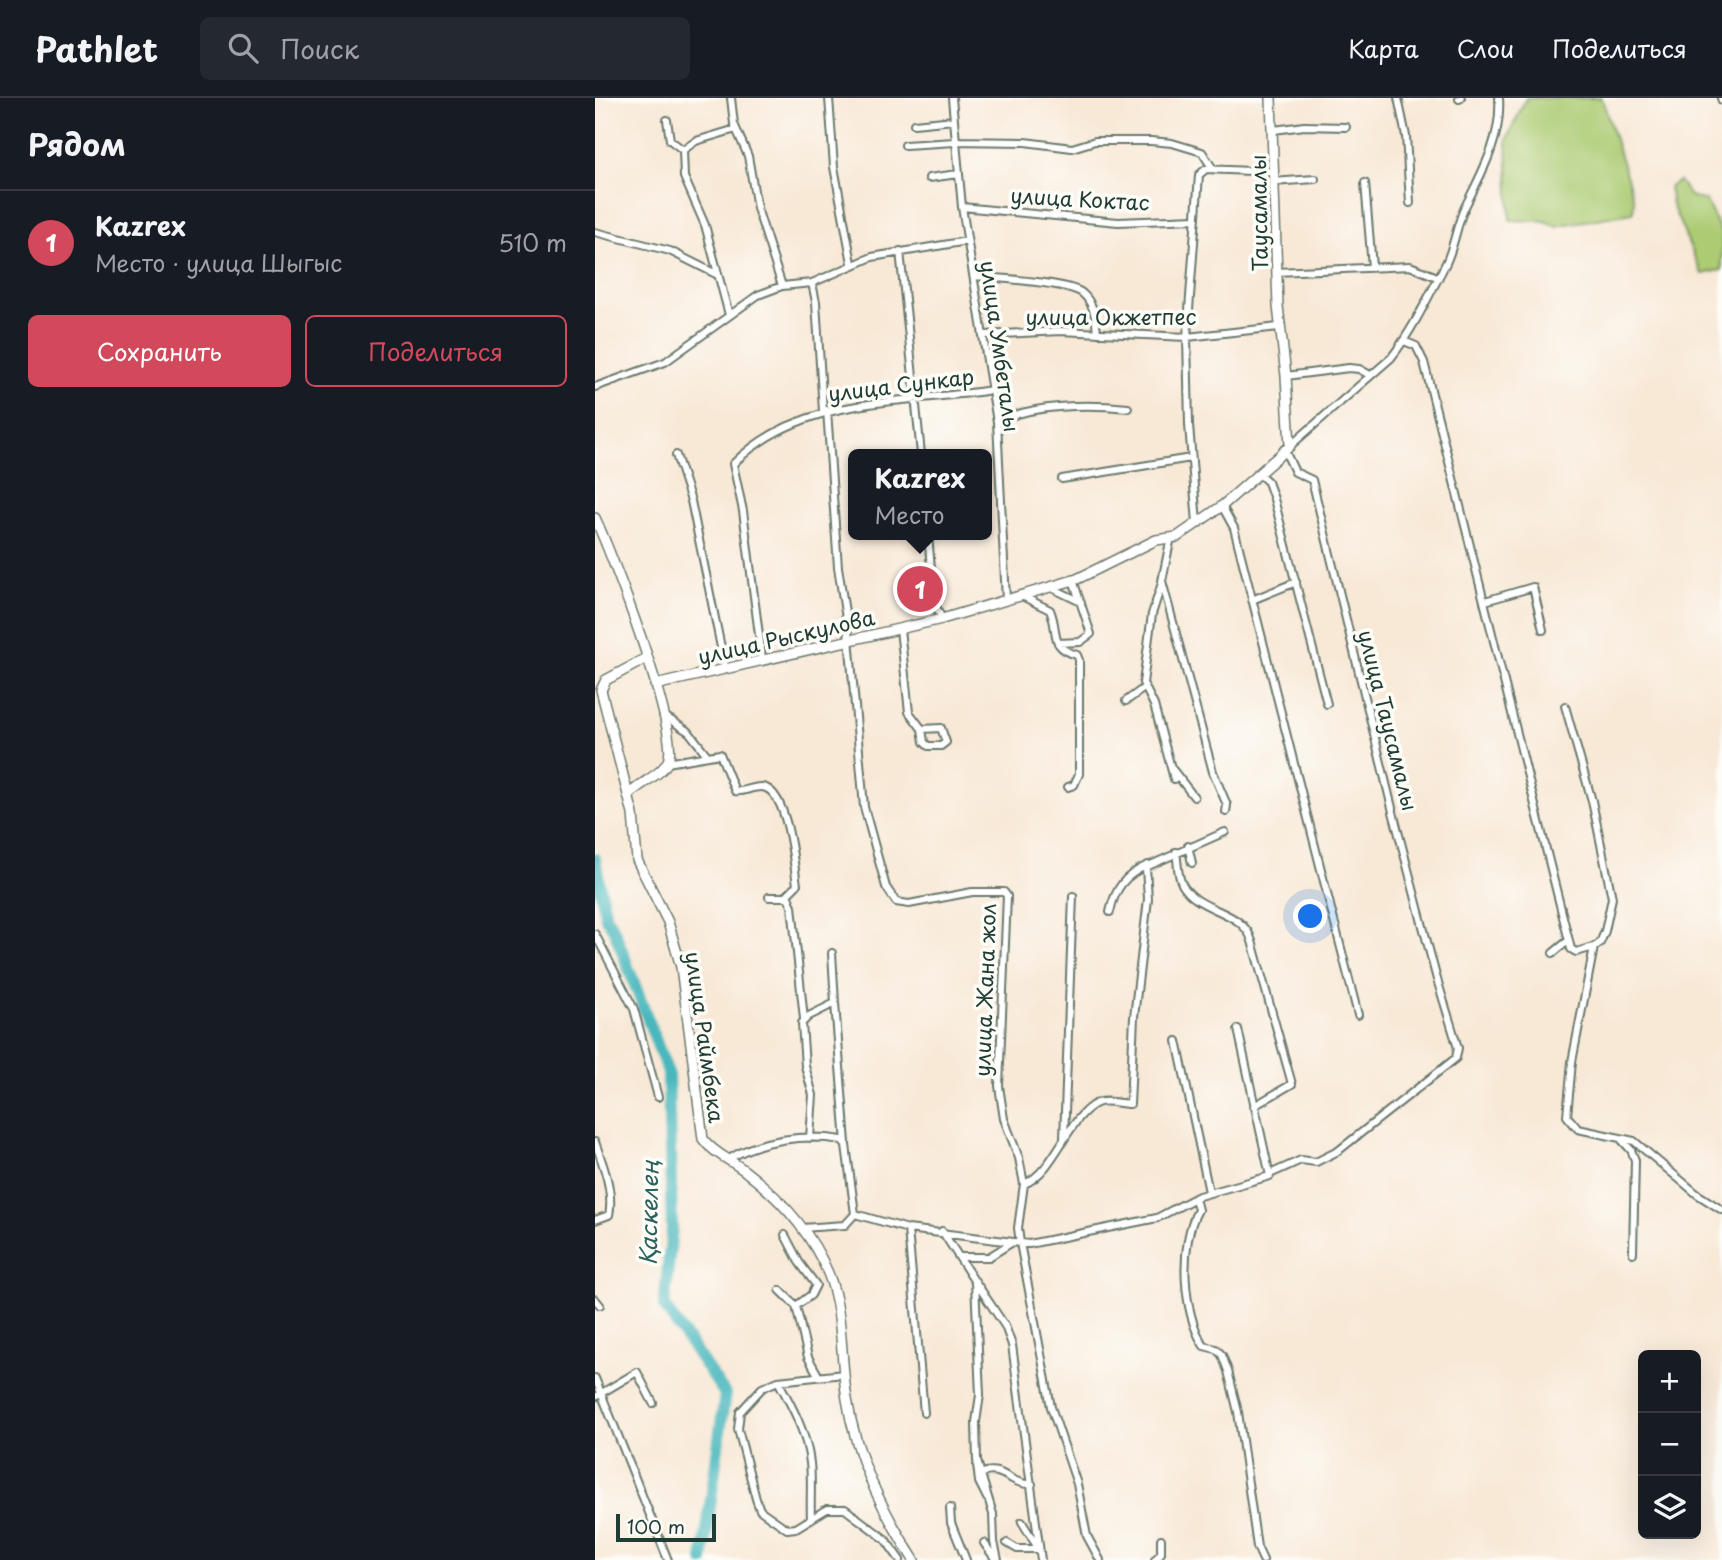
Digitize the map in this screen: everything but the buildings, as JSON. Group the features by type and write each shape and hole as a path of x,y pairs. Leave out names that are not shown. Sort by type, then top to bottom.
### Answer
{"street":[{"path":"731,98 736,129 748,156 757,208 782,286"},
{"path":"829,98 834,167 852,263"},
{"name":"улица Умбеталы","path":"953,98 961,207 985,335 997,422 1006,600"},
{"name":"Таусамалы","path":"1271,98 1279,327"},
{"path":"1398,98 1406,136 1410,203"},
{"path":"1287,447 1391,358 1404,341 1448,258 1464,210 1480,181 1499,124 1499,98"},
{"path":"667,120 670,140 683,150"},
{"path":"913,124 954,120"},
{"path":"1274,130 1304,126 1346,127"},
{"path":"683,150 697,141 736,129"},
{"path":"905,145 955,141 1025,142 1072,148 1095,141 1172,143 1202,152 1213,169"},
{"path":"683,150 684,177 705,225 729,315"},
{"path":"1197,523 1191,458 1187,337 1199,175 1202,170 1213,169 1273,177 1315,179"},
{"path":"929,177 958,174"},
{"path":"1365,183 1371,267"},
{"name":"улица Коктас","path":"961,207 1118,222 1196,219"},
{"path":"595,232 670,251 718,275"},
{"path":"595,387 664,362 758,295 782,286 812,283 852,263 900,251 967,241"},
{"path":"900,251 921,449"},
{"path":"1276,272 1410,266 1437,277"},
{"path":"974,276 1076,290 1090,304 1096,316 1097,333"},
{"name":"улица Жана жол","path":"812,283 816,302 838,567 849,638 864,807 891,895 897,902 909,904 972,892 1004,892 1007,896 999,1086 1004,1119 1019,1158 1024,1184"},
{"path":"1279,327 1286,376 1287,447"},
{"name":"улица Окжетпес","path":"985,335 1060,331 1187,337 1279,327"},
{"path":"1404,341 1416,346 1421,353 1573,951 1594,947 1600,943 1612,898 1592,801 1565,706"},
{"path":"1286,376 1349,368 1359,369 1370,375"},
{"name":"улица Сункар","path":"762,658 743,511 733,464 786,425 825,411 992,390"},
{"path":"997,422 1074,406 1128,408"},
{"name":"улица Рыскулова","path":"655,685 762,658 942,619 1073,580 1103,568 1156,540 1177,537 1222,506 1256,472 1287,447"},
{"name":"улица Таусамалы","path":"1270,1174 1301,1160 1316,1163 1326,1159 1456,1058 1458,1048 1446,1010 1312,481 1295,472 1287,447"},
{"path":"677,456 691,501 725,667"},
{"path":"1062,479 1191,458"},
{"path":"1256,472 1271,489 1327,704"},
{"path":"1222,506 1234,528 1358,1015"},
{"path":"595,518 620,573 655,685 670,755 667,763"},
{"path":"1171,537 1162,581 1151,614 1143,691 1154,705 1174,779"},
{"path":"928,540 934,602 942,619"},
{"path":"1058,643 1080,642 1091,634 1073,580"},
{"path":"1162,581 1213,772 1227,805 1226,812"},
{"path":"1252,600 1296,582"},
{"path":"1050,587 1081,602"},
{"path":"1485,601 1533,587 1543,630"},
{"path":"1020,595 1049,610 1058,643 1065,653 1075,654 1079,660 1079,774 1077,781 1068,787"},
{"path":"900,629 907,703 913,720 922,729"},
{"name":"улица Раймбека","path":"647,658 606,680 601,691 628,796 637,860 668,922 681,967 703,1139 760,1183 802,1228 828,1274 836,1301 856,1449 894,1529 914,1560"},
{"path":"1126,701 1143,691"},
{"path":"663,715 689,732 707,755"},
{"path":"628,796 667,763 720,754 735,792 764,787 778,801 791,843 797,885 785,897 769,897"},
{"path":"1169,766 1194,797"},
{"path":"1110,912 1114,892 1134,871 1225,832"},
{"path":"1188,846 1192,863"},
{"path":"1176,852 1180,880 1186,890 1249,930 1292,1084 1254,1106"},
{"path":"1100,1560 1087,1536 1077,1484 1044,1381 1016,1243 1024,1184 1037,1173 1098,1102 1130,1104 1135,1017 1148,899 1148,865"},
{"path":"1064,1140 1073,896"},
{"path":"785,897 792,905 804,1020 805,1066 813,1095 810,1138"},
{"path":"595,934 634,1009 658,1097"},
{"path":"1553,953 1569,940"},
{"path":"1594,947 1565,1110 1572,1125 1578,1129 1634,1141 1697,1194 1722,1210"},
{"path":"802,1228 845,1225 855,1214 846,1145 832,953"},
{"path":"804,1020 835,1003"},
{"path":"959,1257 989,1257 1016,1243 1157,1218 1209,1192 1270,1174 1238,1029"},
{"path":"1177,1041 1209,1192"},
{"path":"729,1159 747,1149 810,1138 842,1140 846,1145"},
{"path":"1620,1138 1631,1150 1635,1160 1633,1253"},
{"path":"595,1142 606,1174 610,1205 608,1215 595,1220"},
{"path":"1195,1198 1198,1210 1190,1223 1185,1241 1185,1267 1192,1317 1198,1338 1204,1346 1216,1349 1222,1355 1228,1371 1238,1412 1257,1547 1263,1560"},
{"path":"855,1214 908,1229 942,1231 1016,1243"},
{"path":"908,1229 924,1413"},
{"path":"942,1231 1005,1326 1012,1345 1041,1560"},
{"path":"785,1235 816,1286 811,1295 796,1306"},
{"path":"975,1281 980,1374 976,1422 977,1461 979,1482 990,1502"},
{"path":"780,1290 796,1306 808,1357 818,1375"},
{"path":"595,1299 600,1305"},
{"path":"595,1397 636,1372 653,1404"},
{"path":"844,1374 778,1381 762,1388 740,1412 738,1420 741,1444 760,1510 787,1529 796,1528 827,1509 845,1510 885,1539 900,1560"},
{"path":"595,1378 668,1560"},
{"path":"778,1381 807,1447 811,1465 811,1518"},
{"path":"977,1461 990,1502 997,1560"},
{"path":"983,1473 1000,1472 1017,1483 1032,1484"},
{"path":"950,1508 951,1523 966,1560"},
{"path":"1022,1522 1039,1549"},
{"path":"1155,1560 1161,1553 1161,1539"},
{"path":"984,1543 997,1560"},
{"path":"1007,1543 1017,1549 1039,1549"}],"green space":[{"path":"1526,98 1602,98 1634,200 1633,213 1555,226 1545,221 1510,220 1507,139"},
{"path":"1679,181 1690,196 1706,201 1722,234 1722,270 1702,274 1672,205 1669,187"}],"waterway":[{"name":"Қаскелең","path":"595,859 606,918 613,927 668,1073 672,1229 664,1306 725,1394 703,1560"}],"place":[{"name":"Kazrex","path":"920,589"}]}
